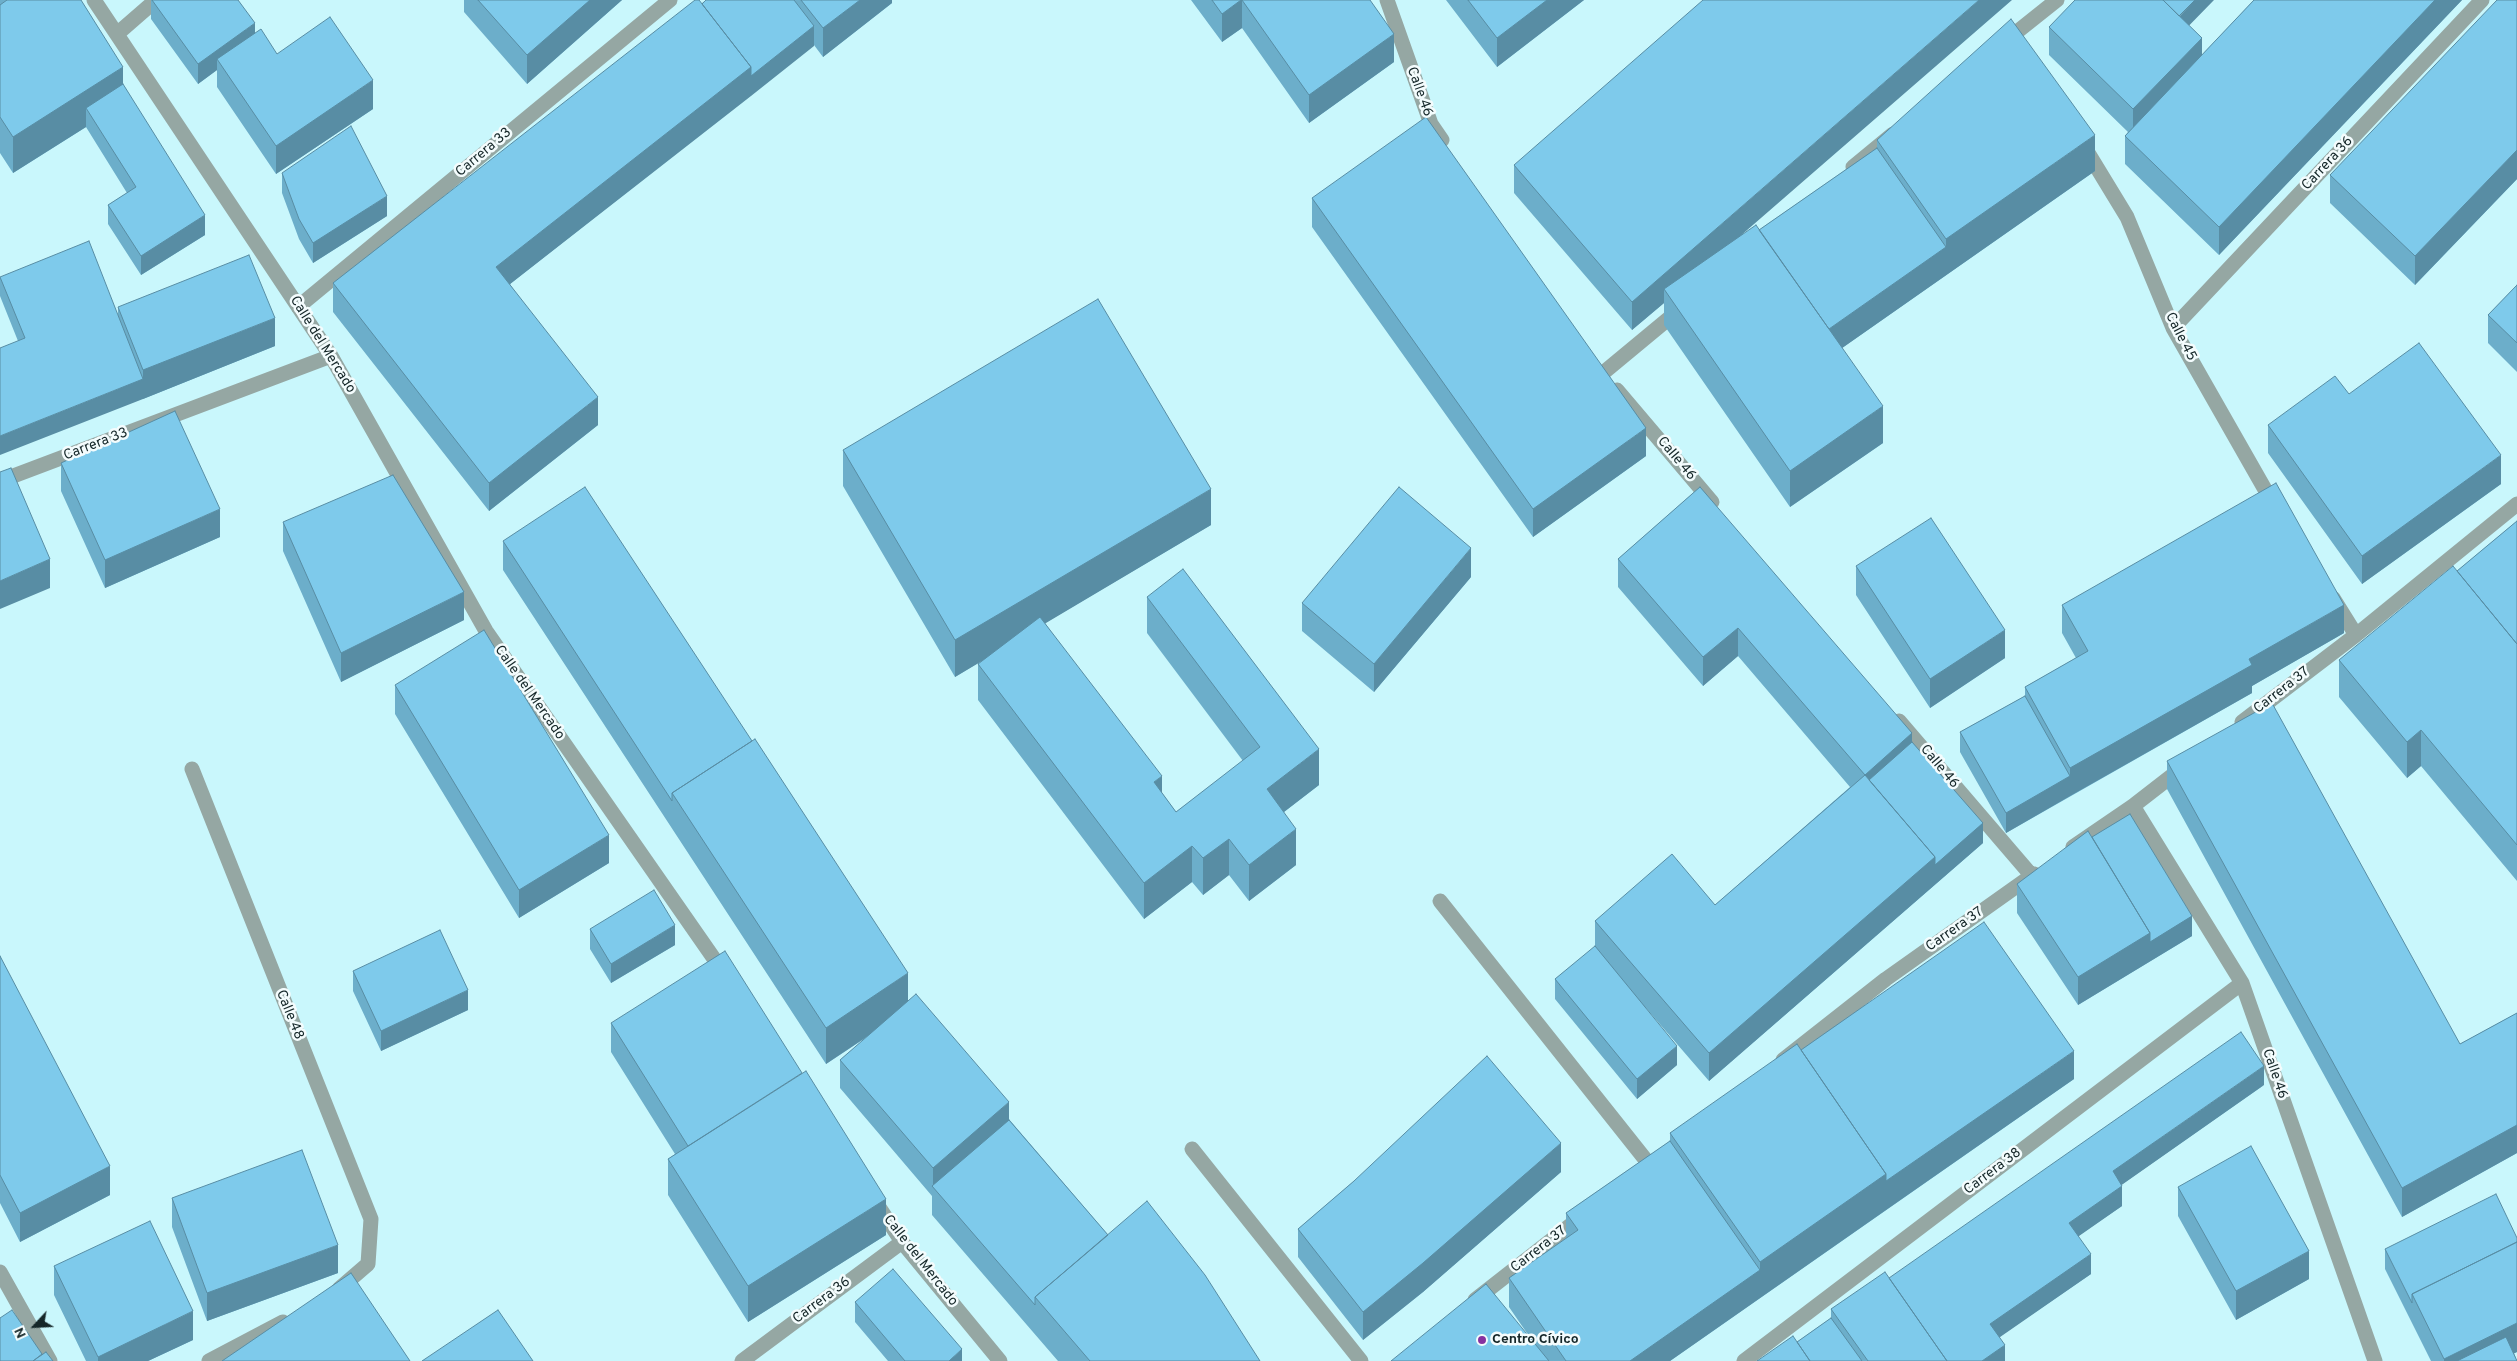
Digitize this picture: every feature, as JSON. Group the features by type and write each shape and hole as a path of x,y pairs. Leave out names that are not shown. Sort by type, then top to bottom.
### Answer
{"street":[{"name":"Calle del Mercado","path":"94,0 331,356 486,631 734,988"},
{"path":"117,34 156,0"},
{"name":"Carrera 33","path":"298,307 670,0"},
{"name":"Calle 46","path":"1386,0 1431,124 1453,156"},
{"path":"1993,51 2057,0"},
{"name":"Carrera 36","path":"2173,328 2482,0"},
{"path":"2016,32 2026,49"},
{"path":"1840,177 1901,127"},
{"name":"Calle 45","path":"2076,133 2127,217 2173,328 2260,482 2285,522"},
{"path":"1603,373 1687,304"},
{"name":"Carrera 33","path":"0,481 331,356"},
{"name":"Calle 46","path":"1592,357 1603,373 1724,516"},
{"name":"Carrera 37","path":"2233,730 2356,635 2517,504"},
{"path":"2326,586 2356,635"},
{"name":"Calle 46","path":"1891,711 2032,876"},
{"path":"2063,854 2133,806 2194,759"},
{"name":"Calle 48","path":"192,769 370,1219 368,1264 328,1299"},
{"name":"Calle 46","path":"2133,806 2242,983 2376,1361"},
{"name":"Carrera 37","path":"1772,1069 1886,979 2047,865"},
{"path":"1440,901 1650,1164"},
{"name":"Carrera 38","path":"1744,1361 2242,983"},
{"path":"1192,1149 1360,1361"},
{"path":"1634,1176 1665,1152"},
{"name":"Calle del Mercado","path":"864,1185 902,1242 1000,1361"},
{"name":"Carrera 37","path":"1466,1307 1596,1206"},
{"name":"Carrera 36","path":"742,1361 902,1242"},
{"path":"0,1272 50,1361"},
{"path":"209,1361 294,1317"}],"building":[{"path":"7,0 81,0 123,67 13,137 0,117 0,5"},
{"path":"152,0 238,0 255,23 198,64"},
{"path":"478,0 590,0 527,55"},
{"path":"695,0 699,0 751,67 496,267 598,397 489,483 333,283"},
{"path":"706,0 794,0 814,26 751,76 751,67 702,4"},
{"path":"801,0 860,0 823,28"},
{"path":"1212,0 1241,0 1222,14"},
{"path":"1242,0 1370,0 1394,34 1309,95"},
{"path":"1468,0 1547,0 1497,38"},
{"path":"1703,0 1979,0 1632,302 1514,165"},
{"path":"2075,0 2163,0 2202,38 2133,109 2049,27"},
{"path":"2163,0 2195,0 2179,16"},
{"path":"2254,0 2435,0 2219,227 2125,136"},
{"path":"2497,0 2517,0 2517,150 2415,256 2330,175"},
{"path":"330,17 373,80 276,146 217,59 261,29 277,54"},
{"path":"2011,19 2095,135 1946,239 1877,140"},
{"path":"123,84 205,215 141,256 108,205 136,187 86,108"},
{"path":"1426,117 1646,428 1533,509 1312,198"},
{"path":"351,126 387,196 313,243 299,219 282,173"},
{"path":"1877,148 1946,247 1829,329 1759,230"},
{"path":"1756,225 1883,406 1790,471 1664,289"},
{"path":"89,241 143,379 0,436 0,348 25,338 0,277"},
{"path":"249,255 275,318 143,370 118,307"},
{"path":"2517,285 2517,343 2488,315"},
{"path":"1098,299 1211,489 955,640 843,450"},
{"path":"2419,343 2501,455 2362,556 2268,425 2335,376 2349,394"},
{"path":"175,411 220,509 105,560 61,463"},
{"path":"11,468 50,559 0,581 0,472"},
{"path":"393,475 464,592 341,653 283,522"},
{"path":"2276,483 2344,605 2249,659 2252,665 2070,768 2025,687 2088,651 2062,605"},
{"path":"585,487 752,741 672,793 672,801 503,541"},
{"path":"1399,487 1471,548 1374,664 1302,603"},
{"path":"1700,487 1912,733 1865,775 1738,628 1703,657 1618,559"},
{"path":"1931,518 2005,630 1930,679 1856,566"},
{"path":"2517,521 2517,644 2457,571"},
{"path":"2453,566 2517,644 2517,845 2421,730 2407,742 2339,660"},
{"path":"1183,569 1319,749 1267,789 1296,829 1249,865 1229,839 1203,858 1192,846 1144,883 978,664 1040,617 1162,776 1154,782 1176,812 1260,747 1147,597"},
{"path":"484,630 609,835 519,890 395,685"},
{"path":"2025,696 2070,776 2006,813 1960,732"},
{"path":"2272,703 2460,1044 2517,1013 2517,1125 2402,1188 2167,761"},
{"path":"755,739 908,973 826,1028 672,793"},
{"path":"1912,742 1983,823 1935,865 1935,857 1869,780"},
{"path":"1865,775 1935,857 1709,1053 1595,921 1672,854 1715,905"},
{"path":"2130,814 2192,916 2150,942 2150,933 2092,837"},
{"path":"2088,831 2150,933 2078,977 2017,884"},
{"path":"654,890 675,925 611,964 590,929"},
{"path":"1984,922 2074,1051 1886,1181 1886,1174 1801,1050"},
{"path":"440,930 468,990 381,1031 353,971"},
{"path":"1595,946 1677,1046 1637,1079 1555,979"},
{"path":"725,951 802,1073 688,1146 611,1023"},
{"path":"0,956 110,1166 20,1213 0,1175"},
{"path":"916,994 1009,1102 933,1168 840,1060"},
{"path":"2241,1032 2264,1066 2113,1171 2122,1186 2069,1223 2091,1254 1990,1324 2005,1345 1982,1361 1947,1361 1889,1278"},
{"path":"1797,1044 1886,1174 1760,1262 1670,1133"},
{"path":"1487,1056 1561,1143 1423,1263 1363,1312 1298,1229 1354,1181"},
{"path":"806,1071 886,1199 748,1286 668,1159"},
{"path":"1009,1120 1108,1235 1035,1297 1035,1305 932,1186"},
{"path":"1670,1141 1760,1270 1630,1361 1566,1361 1509,1278 1578,1230 1566,1213"},
{"path":"2251,1146 2309,1251 2236,1291 2178,1187"},
{"path":"302,1150 338,1245 207,1293 172,1198"},
{"path":"2496,1194 2517,1238 2517,1242 2412,1294 2412,1303 2385,1249"},
{"path":"1147,1201 1205,1275 1260,1361 1090,1361 1035,1297"},
{"path":"150,1221 193,1311 98,1357 54,1266"},
{"path":"2517,1242 2517,1323 2444,1359 2412,1294"},
{"path":"893,1269 962,1349 949,1361 905,1361 855,1302"},
{"path":"1885,1272 1947,1361 1868,1361 1831,1309"},
{"path":"351,1273 410,1361 222,1361"},
{"path":"1486,1284 1549,1361 1391,1361"},
{"path":"12,1310 42,1354 33,1361 0,1361 0,1318"},
{"path":"498,1310 533,1361 422,1361"},
{"path":"1831,1318 1862,1361 1810,1361 1797,1342"},
{"path":"1793,1336 1810,1361 1757,1361"},
{"path":"2506,1337 2517,1361 2457,1361"},
{"path":"46,1352 53,1361 33,1361"}],"place":[{"name":"Centro Cívico","path":"1482,1340"}]}
